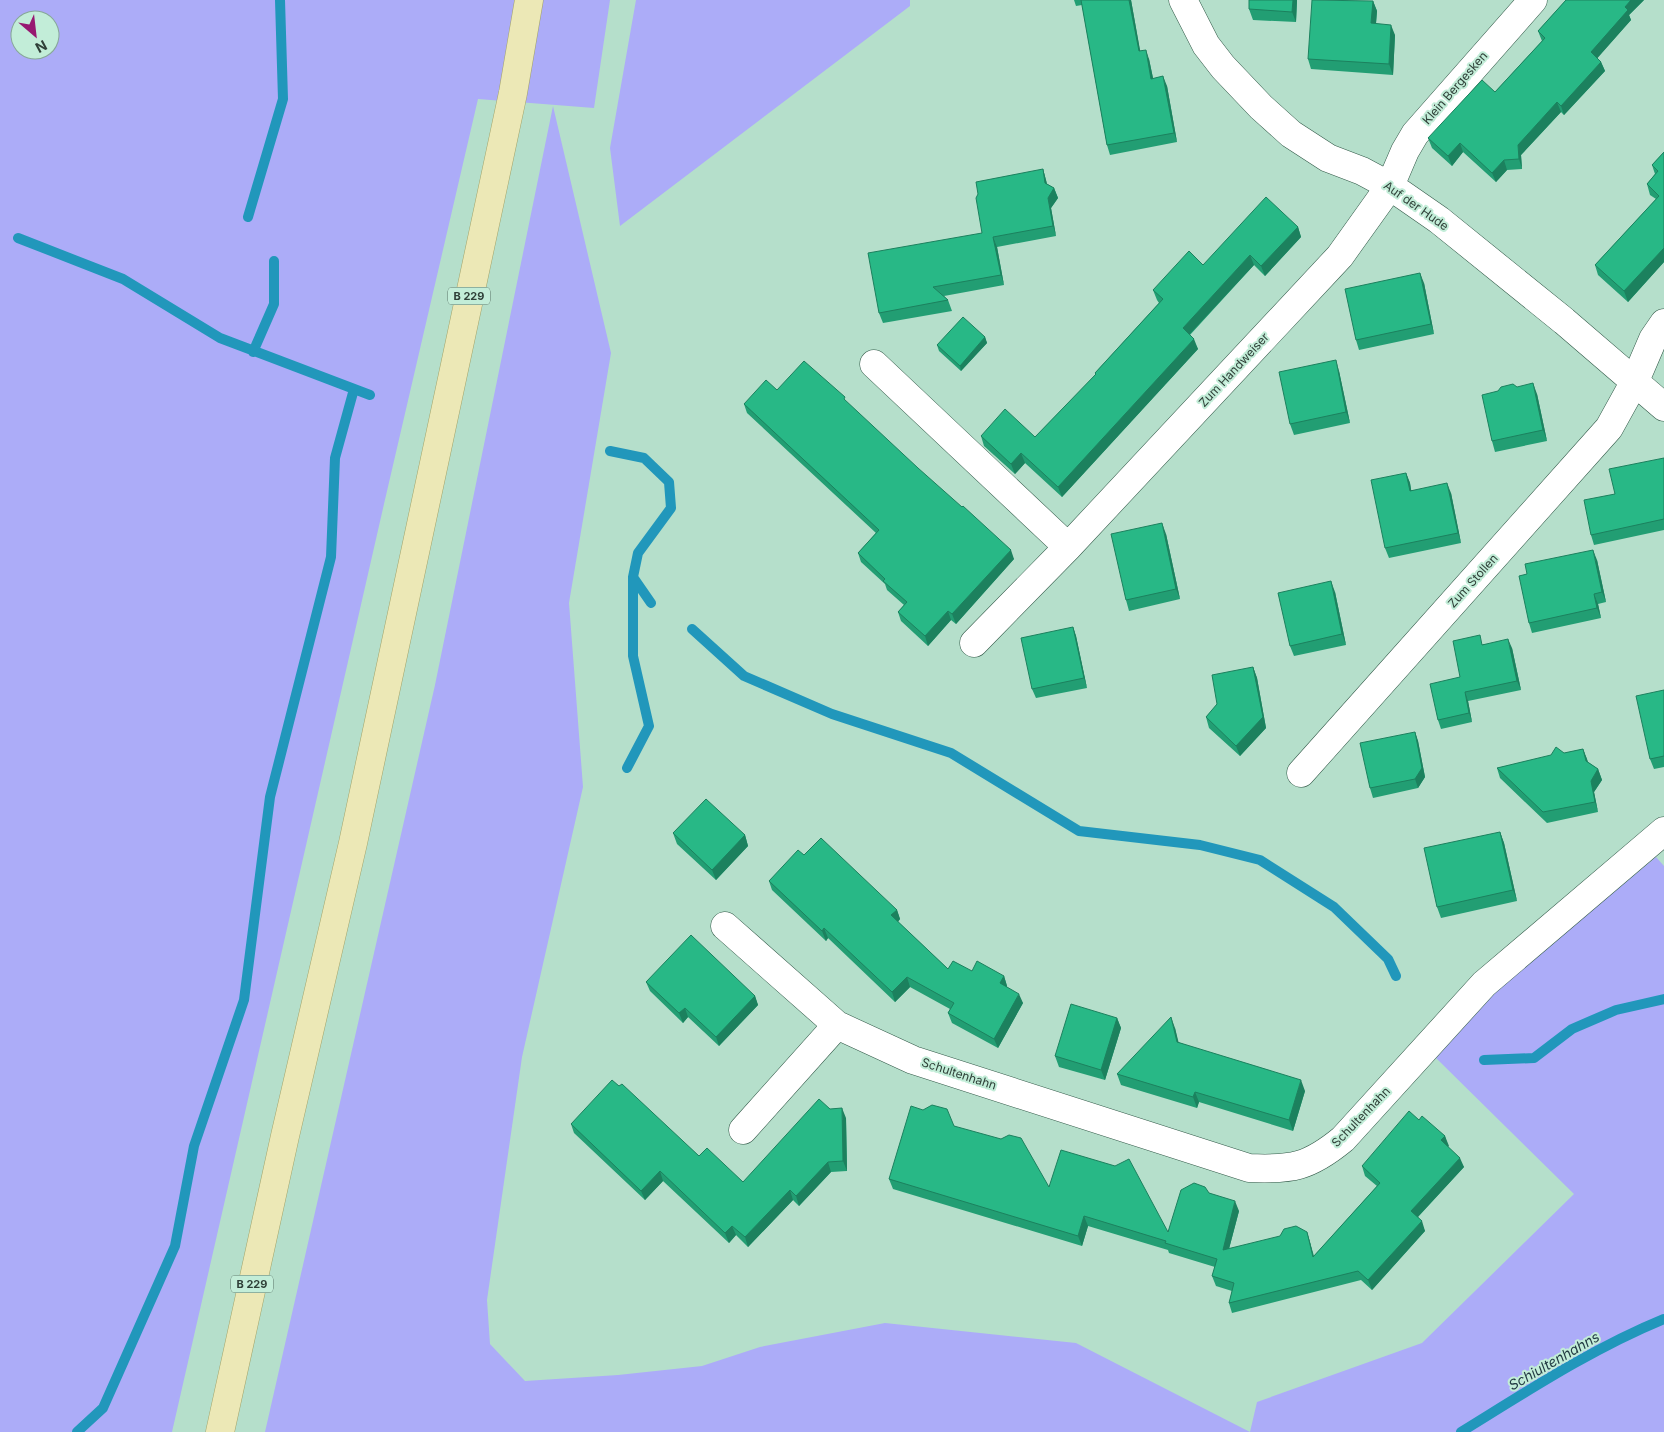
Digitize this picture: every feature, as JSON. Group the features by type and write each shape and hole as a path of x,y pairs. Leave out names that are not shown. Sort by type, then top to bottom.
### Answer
{"main road":[{"name":"B 229","path":"220,1432 285,1136 353,842 513,94 529,0"}],"street":[{"name":"Auf der Hude","path":"1183,0 1206,45 1223,67 1261,107 1291,134 1320,154 1362,171 1390,186 1439,220 1664,407"},
{"name":"Klein Bergesken","path":"1390,186 1405,151 1415,134 1534,0"},
{"name":"Zum Handweiser","path":"974,643 1068,547 1340,256 1390,186"},
{"name":"Zum Stollen","path":"1301,773 1610,428 1635,381 1653,339 1664,323"},
{"path":"874,364 1068,547"},
{"name":"Schultenhahn","path":"725,926 837,1025 914,1060 1249,1168 1273,1169 1299,1166 1326,1153 1342,1139 1484,984 1664,831"},
{"path":"743,1130 837,1025"}],"shaded area":[{"path":"0,0 610,0 594,108 478,99 172,1432 0,1432"},
{"path":"636,0 910,0 910,6 620,226 610,148"},
{"path":"553,106 611,353 569,603 583,787 522,1057 487,1300 490,1344 525,1381 618,1375 702,1366 760,1347 885,1323 1076,1343 1250,1432 265,1432 435,685"},
{"path":"1656,857 1664,866 1664,1432 1250,1432 1257,1402 1422,1343 1574,1194 1436,1058 1502,985"}],"building":[{"path":"1081,0 1129,0 1139,51 1146,50 1151,79 1163,76 1174,133 1107,145"},
{"path":"1249,0 1293,0 1292,12 1249,9"},
{"path":"1312,0 1373,1 1371,23 1391,25 1389,64 1308,59"},
{"path":"1566,0 1631,0 1625,7 1628,10 1591,52 1601,62 1561,106 1557,102 1518,145 1519,159 1504,160 1492,173 1460,143 1448,156 1428,138 1482,80 1495,92 1545,38 1538,31"},
{"path":"1664,152 1664,248 1624,291 1595,265 1659,196 1647,184 1658,171 1652,165"},
{"path":"1043,169 1045,183 1054,188 1048,198 1053,226 993,237 1001,275 933,287 948,300 879,313 868,253 982,233 976,198 978,194 976,182"},
{"path":"1266,197 1298,227 1261,266 1250,255 1183,328 1194,339 1058,487 1021,453 1011,464 981,436 1005,409 1035,437 1096,374 1163,299 1153,290 1189,251 1203,265"},
{"path":"1420,273 1431,324 1356,340 1345,289"},
{"path":"963,317 985,337 960,366 937,345"},
{"path":"1336,360 1346,412 1290,424 1279,372"},
{"path":"804,361 845,397 844,399 918,468 1011,550 952,614 948,611 925,636 898,612 907,602 883,581 885,579 858,553 879,530 744,404 766,380 777,390"},
{"path":"1533,383 1543,430 1492,441 1482,395 1498,391 1501,387 1513,384 1517,387"},
{"path":"1664,458 1664,519 1591,535 1584,500 1615,494 1609,469"},
{"path":"1406,473 1410,491 1447,483 1458,533 1385,548 1371,480"},
{"path":"1162,523 1176,589 1126,600 1111,534"},
{"path":"1593,550 1602,592 1594,594 1597,608 1529,623 1519,576 1527,574 1525,564"},
{"path":"1331,581 1342,634 1290,646 1278,593"},
{"path":"1073,627 1084,678 1032,689 1021,638"},
{"path":"1480,635 1482,645 1508,639 1517,681 1465,692 1469,713 1438,720 1430,684 1460,677 1453,641"},
{"path":"1253,667 1263,717 1236,746 1206,717 1217,704 1212,675"},
{"path":"1664,690 1664,756 1650,759 1636,696"},
{"path":"1415,732 1422,768 1415,779 1370,788 1360,743"},
{"path":"1556,747 1564,753 1583,749 1586,761 1598,769 1591,781 1595,802 1543,812 1497,768 1551,755"},
{"path":"706,799 745,835 712,870 673,833"},
{"path":"1500,832 1513,890 1437,907 1424,848"},
{"path":"821,838 897,910 891,915 948,969 953,961 972,971 977,961 1004,976 1000,983 1019,994 994,1039 948,1013 954,1003 907,977 892,992 824,928 822,931 769,881 798,850 804,855"},
{"path":"691,935 755,996 716,1037 685,1008 679,1013 646,982"},
{"path":"1071,1004 1117,1018 1101,1070 1055,1056"},
{"path":"1171,1017 1177,1042 1301,1080 1289,1120 1195,1092 1193,1097 1117,1074"},
{"path":"612,1080 619,1086 622,1084 699,1156 707,1148 743,1182 819,1099 830,1109 842,1108 843,1161 828,1162 796,1196 790,1190 745,1237 732,1226 725,1233 660,1171 641,1191 571,1124"},
{"path":"932,1105 947,1109 954,1126 1001,1139 1009,1135 1021,1138 1049,1187 1061,1150 1115,1166 1129,1159 1168,1232 1181,1190 1194,1183 1205,1187 1209,1193 1235,1201 1223,1250 1280,1236 1284,1229 1296,1226 1307,1232 1313,1257 1380,1183 1362,1166 1409,1111 1419,1120 1422,1116 1445,1136 1441,1140 1460,1158 1411,1211 1422,1221 1368,1280 1358,1271 1229,1303 1234,1283 1212,1276 1217,1259 1084,1216 1078,1236 889,1179 911,1106 923,1110"}],"waterway":[{"path":"248,217 283,99 280,0"},
{"path":"18,238 123,279 220,338 370,395"},
{"path":"253,352 274,304 274,261"},
{"path":"77,1432 103,1408 175,1246 194,1146 244,1000 270,797 331,557 335,458 354,389"},
{"path":"610,451 644,458 669,482 671,508 638,553 633,577"},
{"path":"627,768 649,726 633,656 633,577 651,603"},
{"path":"692,629 744,676 832,714 951,753 1079,831 1200,845 1260,860 1334,907 1388,959 1396,976"},
{"path":"1484,1060 1534,1058 1572,1029 1616,1010 1664,999"},
{"name":"Schiultenhahns","path":"1461,1432 1535,1386 1611,1343 1664,1319"}]}
